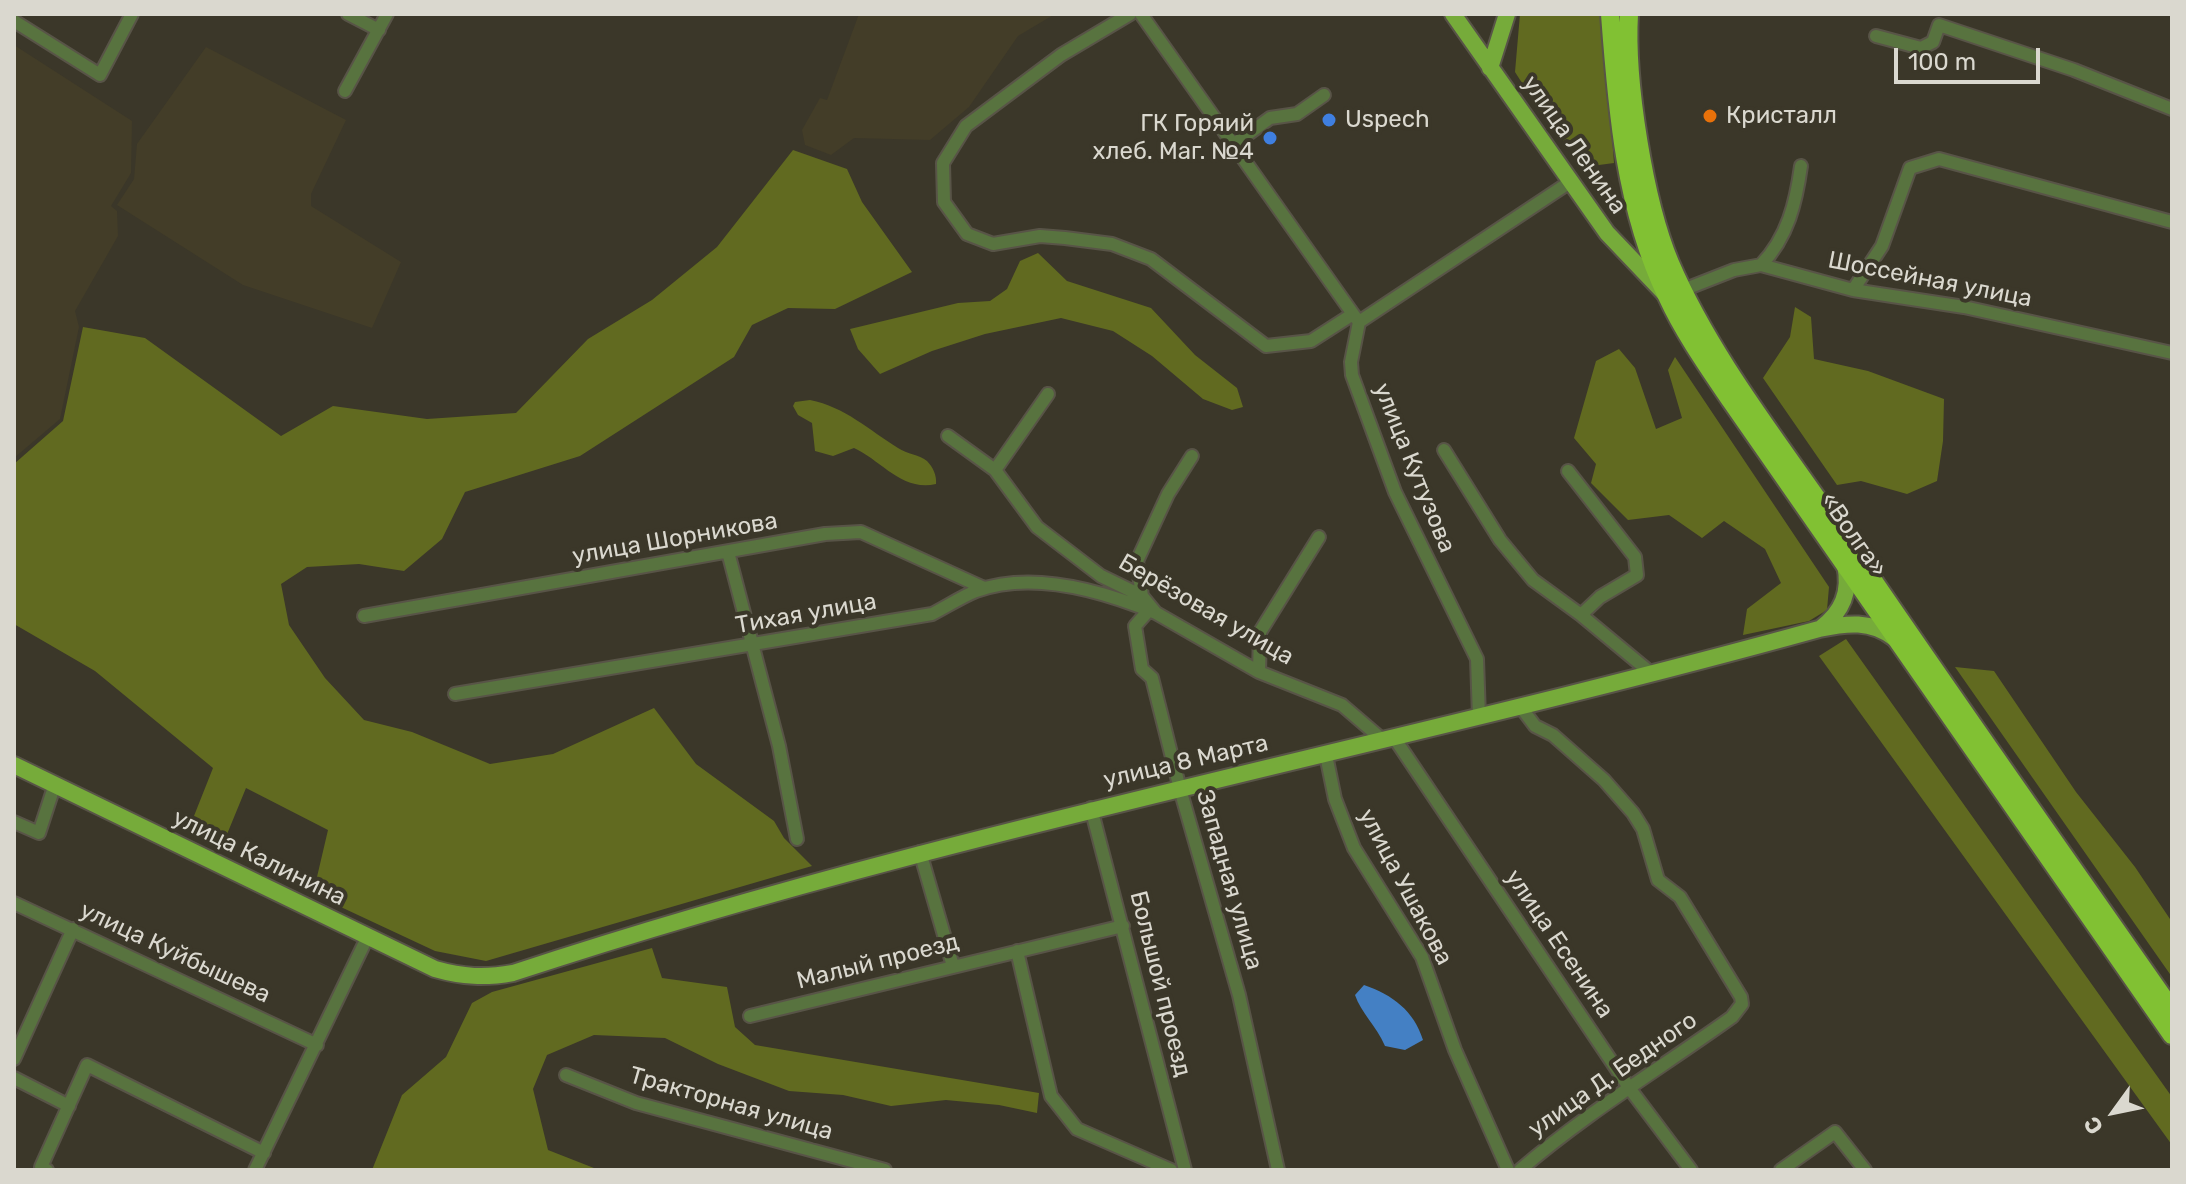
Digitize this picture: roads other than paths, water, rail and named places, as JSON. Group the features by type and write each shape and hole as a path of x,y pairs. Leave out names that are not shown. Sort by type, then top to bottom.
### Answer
{"highway":[{"name":"«Волга»","path":"1610,14 1629,177 1646,241 1723,389 2172,1035"},
{"name":"«Волга»","path":"1629,14 1632,67 1647,184 1675,293 2172,1010"}],"main road":[{"name":"улица Ленина","path":"1453,14 1617,246 1675,293"},
{"path":"1490,68 1507,14"},
{"path":"1819,629 1838,612 1844,599 1847,584 1845,565"},
{"name":"улица 8 Марта","path":"489,978 669,922 920,852 1091,808 1390,740 1819,629 1842,624 1872,625 1896,640"},
{"name":"улица Калинина","path":"14,765 435,969 462,977 489,978"}],"street":[{"path":"14,21 100,75 132,14"},
{"path":"348,14 379,30"},
{"path":"345,91 387,14"},
{"path":"1130,14 1061,55 966,126 943,163 944,202 967,234 993,244 1040,236 1112,244 1151,259 1266,346 1311,341 1356,318 1570,182"},
{"path":"1141,14 1356,318"},
{"path":"1876,36 1921,48 1933,42 1939,25 2074,70 2172,109"},
{"path":"1233,145 1270,118 1297,114 1324,95"},
{"path":"1853,290 1882,246 1910,168 1939,159 2172,222"},
{"path":"1761,265 1777,244 1796,206 1801,166"},
{"name":"Шоссейная улица","path":"1675,293 1734,270 1761,265 1853,290 1964,307 2172,353"},
{"name":"улица Кутузова","path":"1356,318 1352,375 1395,492 1477,659 1479,717"},
{"path":"995,470 1048,394"},
{"name":"Берёзовая улица","path":"948,436 995,470 1037,527 1101,576 1142,596 1153,612 1259,672 1342,705 1390,740"},
{"name":"улица Кутузова","path":"1444,450 1500,540 1533,580 1651,673"},
{"path":"1142,596 1137,561 1168,494 1192,456"},
{"path":"1568,471 1635,557 1637,575 1600,597 1581,615"},
{"name":"улица Шорникова","path":"364,616 825,534 861,532 984,588"},
{"path":"1259,672 1260,632 1319,537"},
{"path":"728,552 779,746 797,839"},
{"name":"Тихая улица","path":"455,694 932,614 984,588 1024,582 1114,596 1153,612"},
{"name":"Западная улица","path":"1153,612 1135,626 1142,669 1152,678 1239,995 1278,1170"},
{"name":"улица Д. Бедного","path":"1520,706 1535,726 1553,735 1604,780 1633,813 1643,829 1658,880 1680,897 1741,997 1742,1004 1732,1017 1570,1127 1520,1170"},
{"name":"улица Есенина","path":"1390,740 1630,1089 1691,1170"},
{"name":"улица Ушакова","path":"1326,755 1335,799 1354,848 1422,957 1455,1050 1508,1170"},
{"path":"14,822 39,833 55,784"},
{"name":"Большой проезд","path":"1091,808 1185,1170"},
{"path":"920,852 953,966"},
{"name":"улица Куйбышева","path":"14,903 317,1045"},
{"name":"Малый проезд","path":"750,1016 1123,926"},
{"path":"14,1059 73,929"},
{"path":"255,1170 367,938"},
{"path":"1017,951 1051,1096 1077,1129 1171,1170"},
{"path":"44,1168 87,1065 264,1153"},
{"name":"Тракторная улица","path":"566,1075 636,1103 885,1170"},
{"path":"14,1078 69,1106"},
{"path":"1781,1170 1835,1132 1865,1170"}],"water":[{"path":"1364,985 1401,1005 1414,1021 1423,1040 1405,1050 1385,1046 1355,995"}],"place":[{"name":"Кристалл","path":"1710,116"},
{"name":"Uspech","path":"1329,120"},
{"name":"ГК Горяий хлеб. Маг. №4","path":"1270,138"}]}
